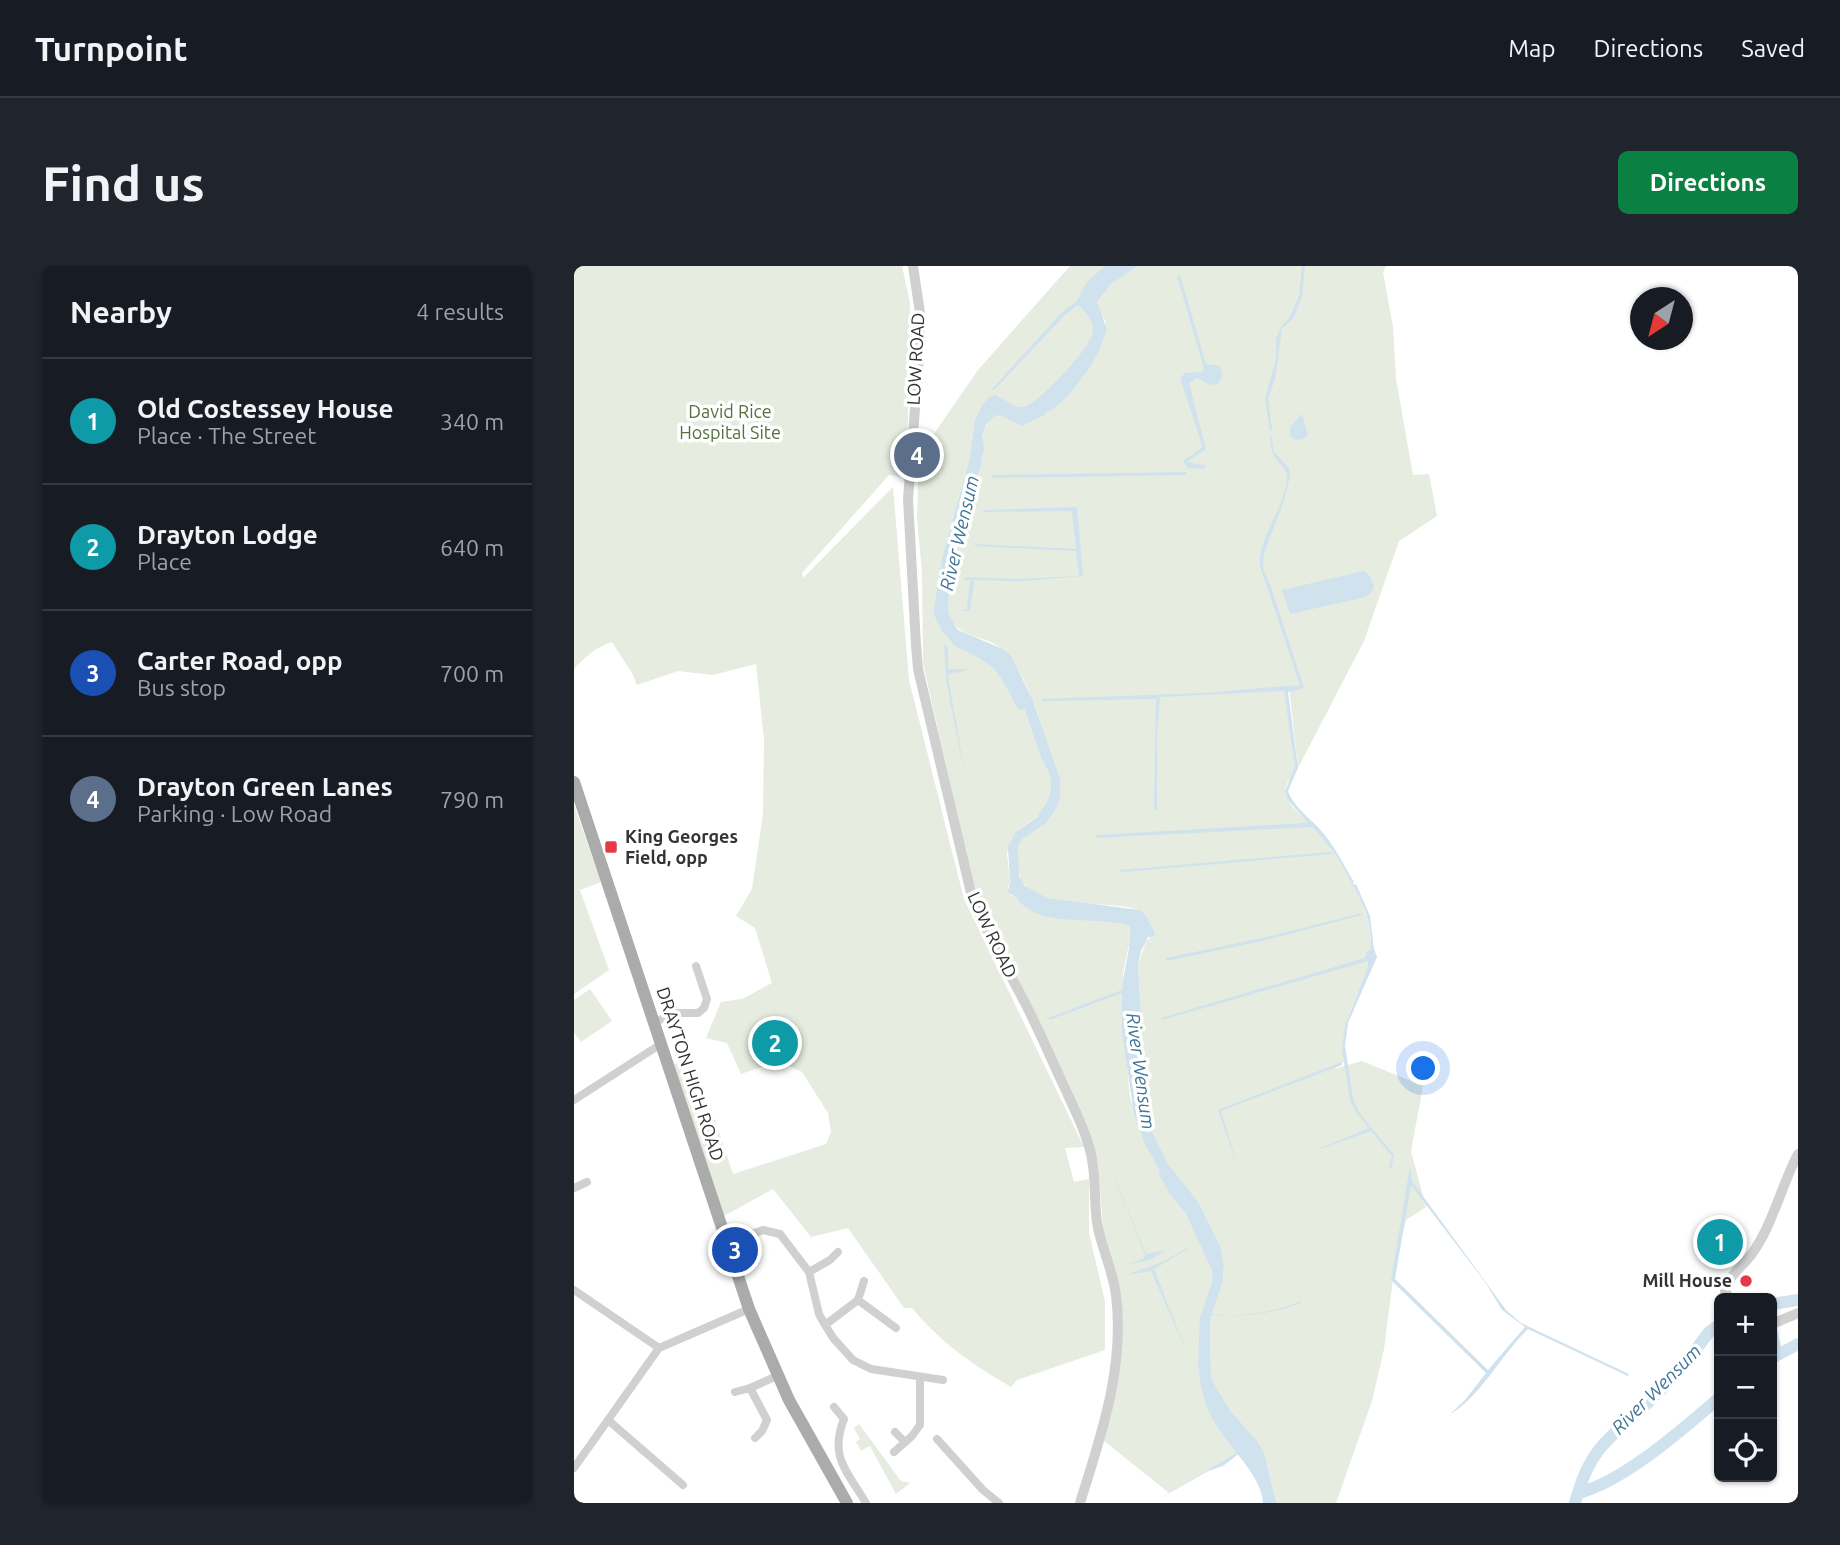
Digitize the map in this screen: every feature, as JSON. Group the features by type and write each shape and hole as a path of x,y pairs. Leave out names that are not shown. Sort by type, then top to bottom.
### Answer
{"main road":[{"name":"DRAYTON HIGH ROAD","path":"574,782 749,1309 777,1376 847,1503"}],"street":[{"name":"LOW ROAD","path":"913,266 920,313 920,344 908,517 918,669 975,904 1055,1067 1091,1154 1098,1227 1115,1295 1118,1325 1113,1387 1101,1438 1080,1503"},
{"path":"654,1022 677,1013 698,1013 704,1008 707,999 700,969"},
{"path":"574,1100 661,1044"},
{"path":"1726,1293 1728,1282 1751,1254 1766,1228 1798,1154"},
{"path":"574,1188 587,1182"},
{"path":"726,1243 763,1230 780,1234 809,1272 819,1314 825,1325 841,1347 859,1364 871,1369 943,1380"},
{"path":"809,1272 838,1252"},
{"path":"825,1325 858,1300 864,1281"},
{"path":"574,1290 659,1348"},
{"path":"858,1300 896,1328"},
{"path":"872,1310 878,1302"},
{"path":"574,1468 659,1348 749,1309"},
{"path":"1777,1322 1798,1313"},
{"path":"735,1392 777,1376"},
{"path":"894,1452 920,1426 920,1378"},
{"path":"750,1388 767,1420 755,1438"},
{"path":"834,1407 844,1419 837,1438 838,1456 866,1503"},
{"path":"608,1420 683,1485"},
{"path":"895,1432 905,1442"},
{"path":"938,1444 999,1503"}],"green space":[{"name":"David Rice Hospital Site","path":"574,266 902,266 910,303 907,462 904,477 889,475 802,573 803,578 893,487 909,680 964,899 1084,1147 1065,1148 1074,1182 1089,1179 1089,1233 1105,1302 1105,1350 1017,1380 1011,1387 958,1352 934,1332 912,1308 904,1308 848,1228 811,1237 773,1189 722,1217 672,1065 690,1060 712,1111 733,1174 826,1144 831,1132 828,1113 802,1072 778,1061 741,1074 727,1043 706,1038 721,1002 742,999 772,983 755,928 736,916 752,889 763,814 764,739 756,664 713,675 678,671 637,685 612,642 591,653 574,669"},
{"path":"1070,266 1123,266 1096,286 1091,316 1095,335 1041,414 1063,399 1087,362 1106,323 1098,307 1101,295 1112,283 1138,266 1386,266 1383,272 1393,327 1396,379 1413,475 1429,474 1437,516 1399,541 1364,641 1298,768 1289,687 1284,687 1295,765 1286,787 1286,795 1295,810 1328,842 1347,870 1362,903 1370,935 1371,950 1365,954 1369,964 1344,1036 1345,1061 1334,1069 1362,1061 1423,1086 1411,1151 1426,1207 1406,1220 1395,1264 1384,1349 1372,1401 1336,1503 1272,1503 1272,1485 1265,1455 1231,1412 1211,1378 1210,1320 1223,1281 1221,1248 1199,1203 1167,1162 1148,1123 1139,1073 1141,1015 1138,965 1146,941 1155,933 1144,912 1112,905 1053,899 1036,894 1024,884 1018,869 1017,853 1020,843 1046,822 1060,799 1046,741 1034,702 1016,667 998,646 956,626 948,606 952,568 982,458 983,433 994,415 1006,413 1003,410 977,415 975,419 969,461 942,558 933,613 948,639 960,646 986,650 1000,658 1025,711 1041,758 1050,775 1051,790 1046,804 1040,814 1024,826 1011,841 1007,853 1010,882 1008,887 1011,895 1032,905 1111,915 1122,918 1129,925 1130,939 1123,973 1122,1013 1130,1098 1159,1170 1192,1212 1199,1232 1213,1257 1212,1283 1202,1311 1198,1364 1200,1380 1216,1411 1246,1447 1169,1493 1103,1440 1118,1381 1121,1323 1103,1229 1098,1162 1073,1098 984,918 968,865 923,663 922,573 917,518 919,442 929,441 978,370"},
{"path":"574,805 601,882 580,890 609,970 574,994"},
{"path":"590,989 612,1021 581,1042 574,1032 574,1000"},
{"path":"859,1424 901,1481 910,1483 896,1494 870,1446 861,1451 856,1442 860,1439 854,1428"}],"water":[{"path":"1105,266 1138,266 1111,284 1097,302 1107,329 1088,370 1068,396 1052,410 1025,418 997,413 986,425 982,435 984,449 980,469 966,514 950,583 948,606 950,617 958,630 1003,649 1011,656 1032,698 1060,779 1060,799 1054,812 1045,824 1023,839 1018,846 1019,876 1025,886 1047,898 1140,910 1144,912 1155,933 1153,937 1148,937 1138,965 1141,1015 1139,1073 1143,1100 1148,1123 1167,1162 1199,1203 1221,1248 1223,1281 1212,1314 1258,1313 1302,1302 1281,1309 1258,1314 1234,1316 1212,1315 1210,1320 1211,1378 1231,1412 1257,1441 1265,1455 1272,1485 1272,1503 1263,1503 1257,1466 1245,1449 1223,1466 1208,1471 1152,1503 1246,1447 1216,1411 1200,1380 1200,1317 1212,1283 1213,1257 1199,1232 1192,1212 1163,1177 1145,1144 1134,1114 1122,1033 1122,993 1049,1020 1048,1018 1122,990 1130,941 1129,925 1112,914 1102,912 1043,909 1008,892 1008,847 1015,833 1037,817 1046,804 1051,790 1050,775 1041,758 1025,711 1000,658 986,650 951,642 933,613 942,558 969,461 975,419 983,404 995,395 1017,407 1031,403 1052,386 1074,362 1093,332 1092,324 1078,305 1065,315 994,390 992,389 1062,312 1077,301 1087,282"},
{"path":"1302,266 1305,266 1302,297 1293,319 1282,328 1275,379 1268,399 1270,431 1265,399 1276,359 1276,338 1299,296"},
{"path":"1180,275 1206,364 1219,366 1222,373 1216,385 1197,378 1189,383 1206,449 1187,462 1207,466 1203,469 1188,468 1183,461 1202,445 1180,378 1185,373 1202,372 1204,368 1177,276"},
{"path":"1302,414 1308,435 1296,440 1290,436 1290,427"},
{"path":"1271,434 1274,452 1289,468 1290,476 1284,501 1264,553 1263,569 1304,688 1288,692 1298,768 1288,791 1295,803 1332,845 1354,882 1352,883 1337,856 1313,827 1097,838 1096,835 1308,823 1287,799 1285,791 1295,766 1284,691 1160,697 1157,810 1154,810 1156,699 1042,701 1300,685 1260,566 1263,544 1282,501 1287,478 1272,451"},
{"path":"1187,472 1186,475 992,478 992,475"},
{"path":"1077,507 1083,576 1021,581 974,580 970,611 962,611 967,609 970,580 964,580 964,577 1018,579 1079,576 1076,551 975,546 1076,549 1072,511 983,510"},
{"path":"1364,571 1370,576 1374,587 1365,597 1290,614 1282,590"},
{"path":"944,644 948,648 948,669 968,669 950,673 948,676 966,780 947,685"},
{"path":"1331,852 1333,854 1122,872 1120,870"},
{"path":"1356,884 1370,916 1377,957 1348,1023 1345,1046 1353,1099 1361,1115 1394,1155 1391,1170 1389,1167 1392,1156 1371,1131 1311,1152 1369,1128 1350,1100 1342,1049 1345,1026 1368,961 1162,1020 1161,1018 1365,958 1366,952 1371,950 1369,924 1353,885"},
{"path":"1362,913 1262,941 1167,961 1166,958 1262,938"},
{"path":"1342,1062 1342,1065 1221,1111 1238,1167 1218,1110"},
{"path":"1095,1130 1146,1254 1166,1250 1188,1237 1150,1260 1125,1265 1143,1259 1145,1254"},
{"path":"1410,1166 1412,1181 1506,1310 1521,1323 1629,1374 1628,1376 1528,1329 1471,1398 1450,1414 1486,1373 1391,1280","holes":["1411,1185 1485,1282 1502,1310 1525,1327 1488,1370 1395,1279"]},
{"path":"1191,1247 1154,1269 1187,1353 1151,1271 1127,1275"}],"waterway":[{"name":"River Wensum","path":"994,409 1022,419 1041,410"},
{"name":"River Wensum","path":"958,641 998,664 1022,704"},
{"name":"River Wensum","path":"1020,892 1029,902 1041,909 1131,920"},
{"name":"River Wensum","path":"1165,1173 1175,1191 1191,1210 1217,1267"},
{"name":"River Wensum","path":"1777,1303 1798,1300"},
{"name":"River Wensum","path":"1578,1493 1597,1452 1656,1395 1714,1328"},
{"name":"River Wensum","path":"1776,1356 1798,1344"},
{"name":"River Wensum","path":"1206,1381 1220,1420 1260,1476 1270,1503"},
{"name":"River Wensum","path":"1575,1503 1578,1493 1596,1487 1633,1466 1714,1402"}],"place":[{"name":"Drayton Green Lanes","path":"917,455"},
{"name":"King Georges Field, opp","path":"611,847"},
{"name":"Drayton Lodge","path":"775,1043"},
{"name":"Old Costessey House","path":"1720,1242"},
{"name":"Carter Road, opp","path":"735,1250"},
{"name":"Mill House","path":"1746,1281"}]}
